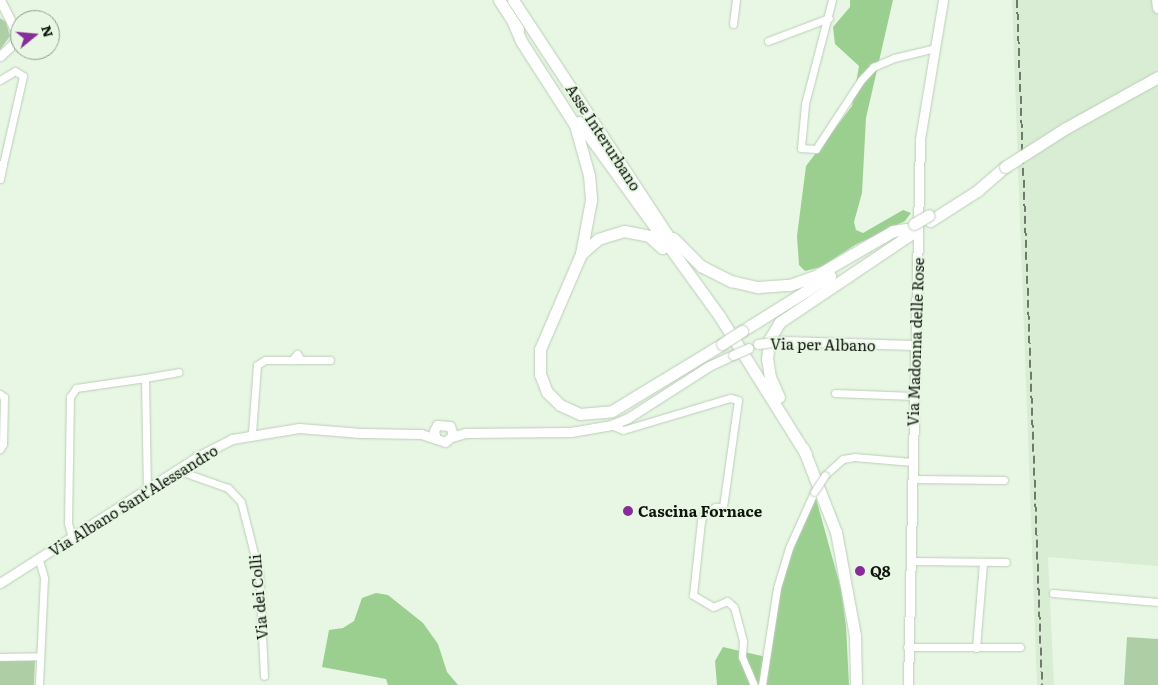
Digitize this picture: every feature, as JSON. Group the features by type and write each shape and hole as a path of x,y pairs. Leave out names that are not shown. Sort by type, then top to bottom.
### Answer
{"highway":[{"path":"498,0 613,172 720,317 806,454"},
{"name":"Asse Interurbano","path":"512,0 665,230 692,277"},
{"path":"513,22 520,41 575,125 585,151 591,200 581,254 543,340 538,359 544,387 560,405 580,414 612,411 929,218 1066,128 1158,78"},
{"path":"665,230 701,266 731,281 758,287 790,285 817,276 893,231 912,228"},
{"path":"856,685 855,636 848,584 836,532 806,454 770,377 767,348 772,333 787,315 912,228"},
{"path":"581,254 598,239 612,233 630,232 649,236 670,256 709,313 720,317"}],"main road":[{"path":"1157,0 1158,8"}],"street":[{"path":"0,0 10,17"},
{"path":"733,24 736,0"},
{"path":"832,0 829,18 805,104 801,148 816,149 861,80 873,67 894,58 935,48"},
{"name":"Via Madonna delle Rose","path":"908,685 907,647 920,139 943,0"},
{"path":"0,14 10,22"},
{"path":"768,40 829,18"},
{"path":"0,56 10,47"},
{"path":"0,80 15,71 23,76 0,179"},
{"name":"Via per Albano","path":"611,425 628,418 709,366 754,346 780,341 916,345"},
{"path":"252,434 257,365 266,360 330,360"},
{"path":"72,538 68,524 70,396 76,388 82,386 178,372"},
{"path":"144,378 147,490"},
{"path":"835,393 914,396"},
{"path":"0,394 4,397 3,444 0,449"},
{"path":"452,432 445,442 436,439 435,427 443,423 452,432 465,433 571,432 611,425 624,430 730,398 738,400 724,507 715,507 704,512 701,521 693,595 712,607 726,601 734,607 743,641 742,657 754,685"},
{"name":"Via Albano Sant'Alessandro","path":"421,434 435,427"},
{"name":"Via Albano Sant'Alessandro","path":"0,582 39,560 217,446 252,434 299,428 361,433 421,434 436,439"},
{"path":"762,685 777,588 789,548 814,492 825,475 843,459 854,457 912,462"},
{"name":"Via dei Colli","path":"177,470 228,488 241,502 259,573 264,676"},
{"path":"912,479 1004,480"},
{"path":"39,560 44,578 39,685"},
{"path":"910,561 1006,562"},
{"path":"976,648 983,562"},
{"path":"1052,593 1158,602"},
{"path":"907,647 1020,647"},
{"path":"0,656 39,656"}],"shaded area":[{"path":"1012,0 1158,0 1158,566 1048,557 1054,685 1037,685"},
{"path":"0,18 6,22 10,36 0,50"},
{"path":"1127,637 1158,639 1158,685 1124,685"},
{"path":"35,659 34,685 0,685 0,660"}],"green space":[{"path":"850,0 893,0 866,118 862,193 854,222 856,230 863,233 903,210 911,213 905,221 855,245 821,267 805,271 799,265 797,236 806,166 852,106 859,66 835,44 833,27 850,7"},
{"path":"815,495 841,589 846,626 849,685 717,685 715,661 723,647 766,657 787,560"},
{"path":"376,593 388,595 423,623 438,644 447,672 458,685 388,685 386,679 322,667 329,630 343,628 354,621 362,598"}],"railway":[{"path":"1017,0 1042,685"}],"place":[{"name":"Cascina Fornace","path":"628,511"},
{"name":"Q8","path":"860,571"}]}
